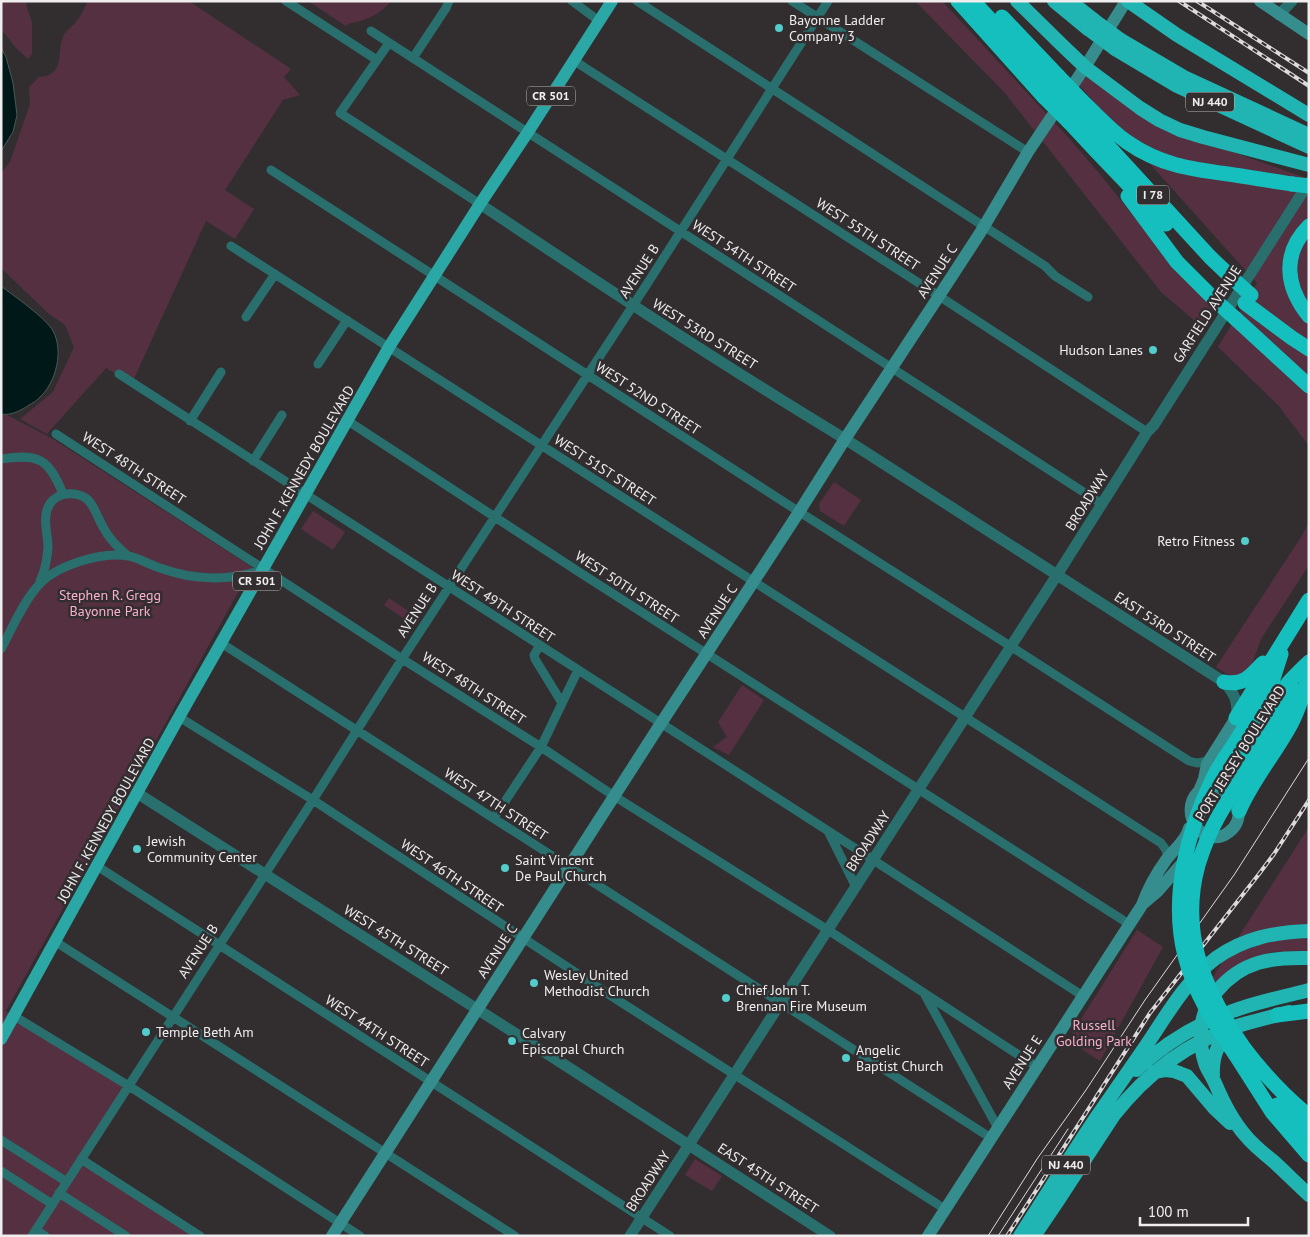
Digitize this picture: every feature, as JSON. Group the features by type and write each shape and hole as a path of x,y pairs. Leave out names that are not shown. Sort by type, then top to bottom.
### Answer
{"highway":[{"name":"I 78","path":"958,1 1051,86"},
{"name":"I 78","path":"973,1 1210,256 1229,282"},
{"path":"986,1 1051,86 1076,111 1110,128 1128,143 1149,155 1183,168 1292,184 1309,184"},
{"name":"NJ 440","path":"1054,1 1177,86 1309,147"},
{"name":"NJ 440","path":"1070,1 1091,25"},
{"path":"1127,1 1185,40 1309,116"},
{"path":"1018,3 1085,67 1140,108 1180,130 1307,165"},
{"name":"NJ 440","path":"1118,45 1309,135"},
{"name":"I 78","path":"1076,111 1097,152 1229,282 1284,332 1309,349"},
{"path":"1097,152 1098,158 1177,262 1217,302 1309,386"},
{"path":"1309,226 1294,246 1290,269 1294,293 1298,302 1309,316"},
{"name":"I 78","path":"1248,299 1309,338"},
{"path":"1236,718 1309,600"},
{"path":"1224,682 1238,683 1248,678 1286,638"},
{"path":"1286,638 1286,686"},
{"name":"PORT JERSEY BOULEVARD","path":"1286,638 1272,685 1214,776 1196,818 1184,862 1180,918 1182,943 1189,968 1204,1004 1214,1022 1239,1051 1309,1116"},
{"path":"1205,788 1219,782 1240,759 1286,686 1309,662"},
{"name":"PORT JERSEY BOULEVARD","path":"1309,668 1295,695 1223,808 1210,832 1197,869 1191,906 1194,941 1200,964 1214,999 1239,1051 1271,1098 1309,1134"},
{"path":"1240,759 1232,780 1231,791 1236,806 1246,796 1293,720 1309,676"},
{"path":"1113,1095 1182,994 1207,965 1229,950 1252,939 1280,933 1308,931"},
{"path":"1246,1136 1227,1109 1205,1063 1201,1041 1201,1024 1207,1007 1224,983 1240,970 1260,961 1282,958 1309,958"},
{"path":"1214,1081 1213,1062 1217,1047 1223,1038 1237,1026 1224,1014 1218,1003 1218,990"},
{"name":"NJ 440","path":"1020,1236 1095,1119 1134,1072 1159,1050 1201,1024 1224,1014 1309,990"},
{"path":"1277,1015 1309,1009"},
{"name":"NJ 440","path":"1034,1236 1114,1115 1133,1092 1154,1072 1201,1041 1237,1026 1277,1015"},
{"path":"1239,1051 1272,1112 1307,1152"},
{"path":"1154,1072 1170,1070 1187,1076 1221,1115 1309,1195"}],"main road":[{"name":"JOHN F. KENNEDY BOULEVARD","path":"1,1039 179,717 389,348 612,1"},
{"name":"AVENUE C","path":"332,1236 614,796 800,512 844,439 939,296 1028,152 1127,1"},
{"path":"1260,1 1309,34"},
{"path":"1205,788 1221,790 1236,806 1238,821 1226,834 1221,836 1209,836 1195,826 1191,815 1191,804 1205,788 1204,779 1209,761 1236,718"},
{"name":"AVENUE E","path":"928,1236 1142,904 1149,886 1186,836 1190,827 1191,815"},
{"name":"AVENUE E","path":"1142,904 1158,892 1198,845 1221,836"}],"street":[{"path":"286,1 377,60 389,43"},
{"path":"413,58 449,1"},
{"path":"572,1 599,20"},
{"path":"638,1 1045,266 1055,276 1088,297"},
{"path":"792,1 1028,152"},
{"name":"AVENUE B","path":"34,1233 313,800 402,658 633,306 828,1"},
{"path":"1279,15 1292,1"},
{"name":"WEST 54TH STREET","path":"371,31 1102,504"},
{"name":"WEST 53RD STREET","path":"377,60 340,113 633,306 1057,575"},
{"name":"WEST 55TH STREET","path":"573,60 1147,432"},
{"name":"WEST 52ND STREET","path":"271,170 1189,761 1196,764 1209,761"},
{"name":"GARFIELD AVENUE","path":"1129,461 1309,184"},
{"name":"WEST 51ST STREET","path":"231,246 1161,844 1166,850 1168,858"},
{"path":"246,318 275,274"},
{"path":"318,364 347,320"},
{"path":"190,420 221,372"},
{"name":"WEST 49TH STREET","path":"119,374 1082,996"},
{"path":"253,461 282,415"},
{"name":"WEST 50TH STREET","path":"348,421 706,654 1129,924"},
{"name":"WEST 48TH STREET","path":"56,434 614,796 828,930 1037,1067"},
{"path":"1,459 28,456 44,462 58,479 63,494"},
{"name":"BROADWAY","path":"630,1236 1129,461"},
{"path":"1,650 43,575 48,541 45,521 46,512 53,500 63,494 75,494 88,500 110,540 128,556"},
{"path":"38,585 60,569 84,560 106,556 128,556 160,568 190,576 207,578 223,578 264,569"},
{"name":"EAST 53RD STREET","path":"1057,575 1224,682 1236,698 1236,718"},
{"name":"WEST 47TH STREET","path":"221,644 781,1003 995,1133"},
{"path":"540,645 534,655 535,659 562,703"},
{"path":"494,818 541,747 578,670"},
{"name":"WEST 46TH STREET","path":"179,717 313,800 523,939 946,1209"},
{"name":"WEST 45TH STREET","path":"137,794 689,1145"},
{"path":"828,831 856,887"},
{"name":"WEST 44TH STREET","path":"97,866 670,1236"},
{"path":"56,942 515,1236"},
{"path":"924,993 995,1133"},
{"path":"14,1016 129,1086 360,1236"},
{"path":"1,1140 66,1182"},
{"name":"EAST 45TH STREET","path":"689,1145 830,1236"},
{"path":"81,1159 200,1236"},
{"path":"1,1171 52,1204"},
{"path":"59,1193 126,1236"},
{"path":"34,1233 45,1236"}],"green space":[{"path":"1,1 26,1 32,22 32,54 28,59 16,48 1,29"},
{"path":"88,1 189,1 291,69 284,77 300,95 283,100 225,190 254,209 235,239 206,221 132,383 106,368 47,434 20,419 53,392 74,347 65,325 48,313 1,268 1,173 10,162 30,104 29,87 39,77 53,72 57,68 64,35 78,20"},
{"path":"308,1 391,1 376,14 346,26"},
{"path":"915,1 942,1 1067,136 1181,276 1215,309 1203,328 1161,292 1004,92"},
{"path":"1088,76 1176,132 1309,179 1309,446 1278,405 1218,347 1257,283 1078,84"},
{"name":"Stephen R. Gregg Bayonne Park","path":"1,414 7,415 53,439 252,567 6,1011 127,1088 82,1159 201,1236 1,1236"},
{"path":"834,482 861,500 844,526 820,511 819,504"},
{"path":"313,511 345,532 333,550 301,529"},
{"path":"1309,522 1309,565 1261,639 1251,667 1238,677 1229,676 1216,667"},
{"path":"389,598 417,617 412,624 384,605"},
{"path":"742,685 764,700 729,755 713,747 727,737 718,722"},
{"path":"1309,827 1309,951 1271,952 1207,986"},
{"name":"Russell Golding Park","path":"1137,930 1163,947 1100,1061 1068,1040"},
{"path":"695,1159 722,1176 712,1191 685,1175"}],"water":[{"path":"1,47 6,57 13,83 17,115 13,132 1,151"},
{"path":"1,286 44,320 53,331 58,348 54,375 45,392 36,401 23,409 5,414 1,414"}],"tram line":[{"path":"988,1236 1037,1159 1086,1090 1145,1000 1234,875 1309,758"},
{"path":"998,1236 1068,1129"}],"railway":[{"path":"1179,1 1309,86"},
{"path":"1197,1 1309,73"},
{"path":"1007,1236 1150,1013 1274,854 1309,800"}],"place":[{"name":"Bayonne Ladder Company 3","path":"779,28"},
{"name":"Hudson Lanes","path":"1153,350"},
{"name":"Retro Fitness","path":"1245,541"},
{"name":"Jewish Community Center","path":"137,849"},
{"name":"Saint Vincent De Paul Church","path":"505,868"},
{"name":"Wesley United Methodist Church","path":"534,983"},
{"name":"Chief John T. Brennan Fire Museum","path":"726,998"},
{"name":"Temple Beth Am","path":"146,1032"},
{"name":"Calvary Episcopal Church","path":"512,1041"},
{"name":"Angelic Baptist Church","path":"846,1058"}]}
